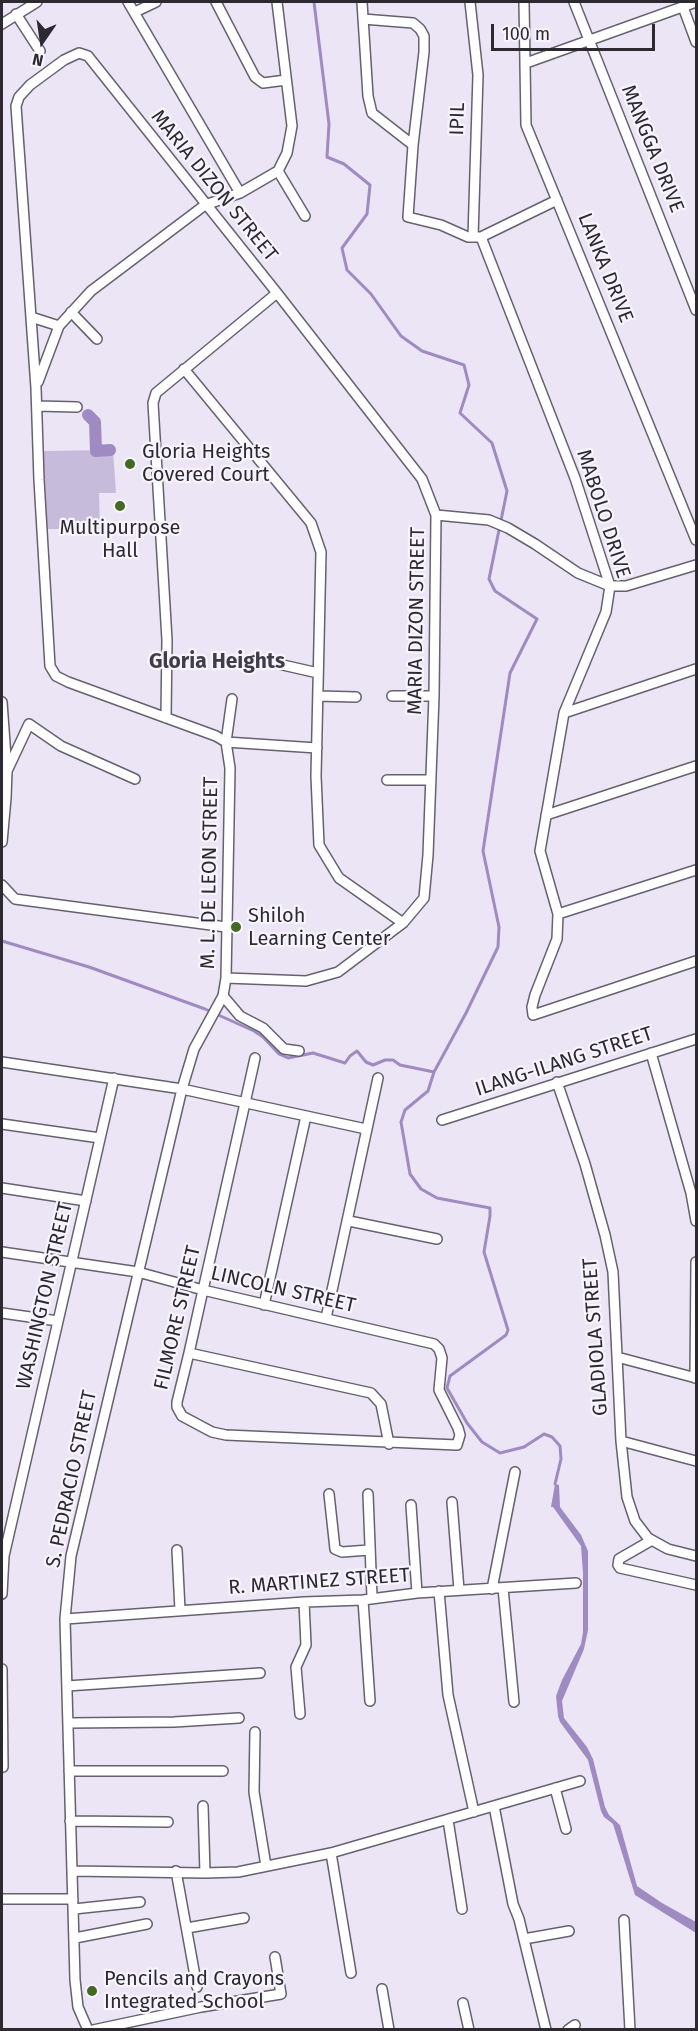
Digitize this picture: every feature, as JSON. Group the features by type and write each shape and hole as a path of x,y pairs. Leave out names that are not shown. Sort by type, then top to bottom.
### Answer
{"street":[{"path":"2,24 21,8 37,2"},
{"path":"128,2 240,193"},
{"path":"135,12 156,2"},
{"path":"216,2 255,77 263,83 286,80"},
{"path":"36,388 59,326 91,291 205,205 240,193 278,171 287,153 292,126 277,2"},
{"path":"362,2 368,96 372,113 413,146"},
{"name":"IPIL","path":"470,2 478,75 477,237"},
{"name":"LANKA DRIVE","path":"524,2 526,126 696,540"},
{"name":"MANGGA DRIVE","path":"574,2 696,310"},
{"path":"526,63 696,2"},
{"path":"683,7 696,42"},
{"path":"21,8 40,51"},
{"path":"363,19 413,23 420,28 424,36 408,217 441,225 458,234 477,237 557,200"},
{"name":"MARIA DIZON STREET","path":"31,317 15,106 19,97 30,85 64,60 79,53 88,56 422,479 436,515 434,696 424,898 403,923 338,972 306,981 226,978"},
{"path":"278,171 305,216"},
{"name":"MABOLO DRIVE","path":"477,237 575,478 610,586 606,612 564,713 540,851 558,914 557,939 535,995 532,1006 533,1015 696,961"},
{"path":"166,718 167,640 153,403 156,393 183,369 277,293"},
{"path":"71,312 97,339"},
{"path":"59,326 31,317 50,666 56,675 68,682 216,736 226,742 317,748"},
{"path":"183,369 311,523 321,552 317,748 319,844 339,879 403,923"},
{"path":"37,406 77,407"},
{"path":"436,515 489,520 508,528 578,573 610,586 626,586 696,565"},
{"path":"261,660 318,673"},
{"path":"564,713 696,669"},
{"path":"318,696 356,697"},
{"path":"392,696 434,696"},
{"name":"M. L. DE LEON STREET","path":"211,1021 222,1000 226,978 230,768 226,742 232,699"},
{"path":"2,702 7,771 2,842"},
{"path":"7,771 29,724 61,746 135,779"},
{"path":"546,815 696,766"},
{"path":"387,780 431,780"},
{"path":"558,914 696,870"},
{"path":"2,885 15,899 226,927"},
{"path":"222,1000 240,1016 263,1028 284,1049 299,1051"},
{"name":"S. PEDRACIO STREET","path":"90,2030 78,2007 73,1899 65,1618 71,1556 182,1089 194,1049 211,1021"},
{"name":"ILANG-ILANG STREET","path":"442,1120 696,1039"},
{"path":"651,1053 691,1193 696,1221"},
{"name":"FILMORE STREET","path":"255,1058 177,1407 182,1416 212,1432 225,1435 449,1446"},
{"path":"2,1062 182,1089 366,1130"},
{"name":"WASHINGTON STREET","path":"2,1594 3,1556 114,1078"},
{"path":"326,1318 349,1221 378,1078"},
{"name":"GLADIOLA STREET","path":"557,1082 585,1164 613,1272 621,1441 627,1497 634,1521 648,1538 668,1549 696,1556"},
{"path":"264,1305 306,1116"},
{"path":"2,1124 100,1138"},
{"path":"2,1188 86,1201"},
{"path":"349,1221 436,1239"},
{"name":"LINCOLN STREET","path":"2,1252 138,1272 202,1290 434,1344 440,1349 442,1358 439,1390 460,1435 457,1445 449,1446"},
{"path":"617,1357 696,1378 696,1262"},
{"path":"2,1313 58,1321"},
{"path":"189,1353 371,1393 381,1404 389,1444"},
{"path":"621,1441 696,1461"},
{"path":"492,1589 515,1472"},
{"path":"329,1494 335,1549 342,1552 369,1550"},
{"path":"368,1494 367,1599 370,1701"},
{"path":"452,1502 459,1590"},
{"path":"411,1505 417,1593"},
{"path":"652,1540 619,1559 618,1565 621,1568 696,1585"},
{"path":"177,1550 180,1610"},
{"name":"R. MARTINEZ STREET","path":"65,1618 367,1599 439,1591 576,1582"},
{"path":"503,1588 514,1702"},
{"path":"439,1591 448,1695 474,1812"},
{"path":"300,1714 296,1668 306,1646 304,1602"},
{"path":"2,1669 3,1767"},
{"path":"67,1686 260,1673"},
{"path":"68,1723 174,1722 239,1718"},
{"path":"255,1731 254,1792 266,1866"},
{"path":"69,1771 223,1771"},
{"path":"72,1871 238,1872 331,1852 580,1781"},
{"path":"555,1788 566,1828"},
{"path":"203,1806 205,1873"},
{"path":"494,1806 513,1905 519,1918 546,2030"},
{"path":"448,1820 462,1909"},
{"path":"70,1821 168,1822"},
{"path":"331,1852 351,1974"},
{"path":"176,1871 197,1987"},
{"path":"2,1899 73,1899"},
{"path":"74,1909 140,1902"},
{"path":"187,1928 244,1917"},
{"path":"624,1920 630,2030"},
{"path":"75,1938 147,1924"},
{"path":"524,1939 569,1931"},
{"path":"90,2030 201,2007 281,1994 275,1957"},
{"path":"381,1989 389,2030"},
{"path":"463,2003 469,2030"}],"shaded area":[{"path":"113,450 116,493 99,493 100,529 44,529 41,451"},
{"path":"555,1484 559,1485 560,1507 581,1535 588,1551 588,1630 584,1649 562,1701 564,1718 587,1747 593,1759 605,1807 609,1815 620,1825 637,1886 696,1922 696,1933 635,1895 613,1824 604,1817 601,1811 588,1760 558,1716 556,1696 581,1644 583,1573 581,1546 551,1507"}],"waterway":[{"path":"314,2 329,124 327,157 344,164 370,185 367,214 342,248 347,270 371,294 401,336 422,351 464,365 469,385 460,413 492,443 507,491 489,579 495,591 537,619 510,673 483,851 499,927 498,947 434,1072 428,1091 405,1110 401,1122 410,1174 421,1189 437,1198 490,1208 484,1252 508,1330 506,1335 450,1376 447,1388 467,1423 482,1442 500,1453 524,1447 544,1434 552,1437 560,1446 561,1459 555,1484"},
{"path":"88,415 95,422 96,451 110,450"},
{"path":"2,941 89,967 205,1009 254,1031 279,1054 288,1058 313,1053 345,1063 357,1051 366,1062 373,1065 385,1060 393,1060 400,1065 434,1072"}],"place":[{"name":"Gloria Heights Covered Court","path":"130,464"},
{"name":"Multipurpose Hall","path":"120,506"},
{"name":"Shiloh Learning Center","path":"236,927"},
{"name":"Pencils and Crayons Integrated School","path":"92,1991"}],"district":[{"name":"Gloria Heights","path":"217,662"}]}
